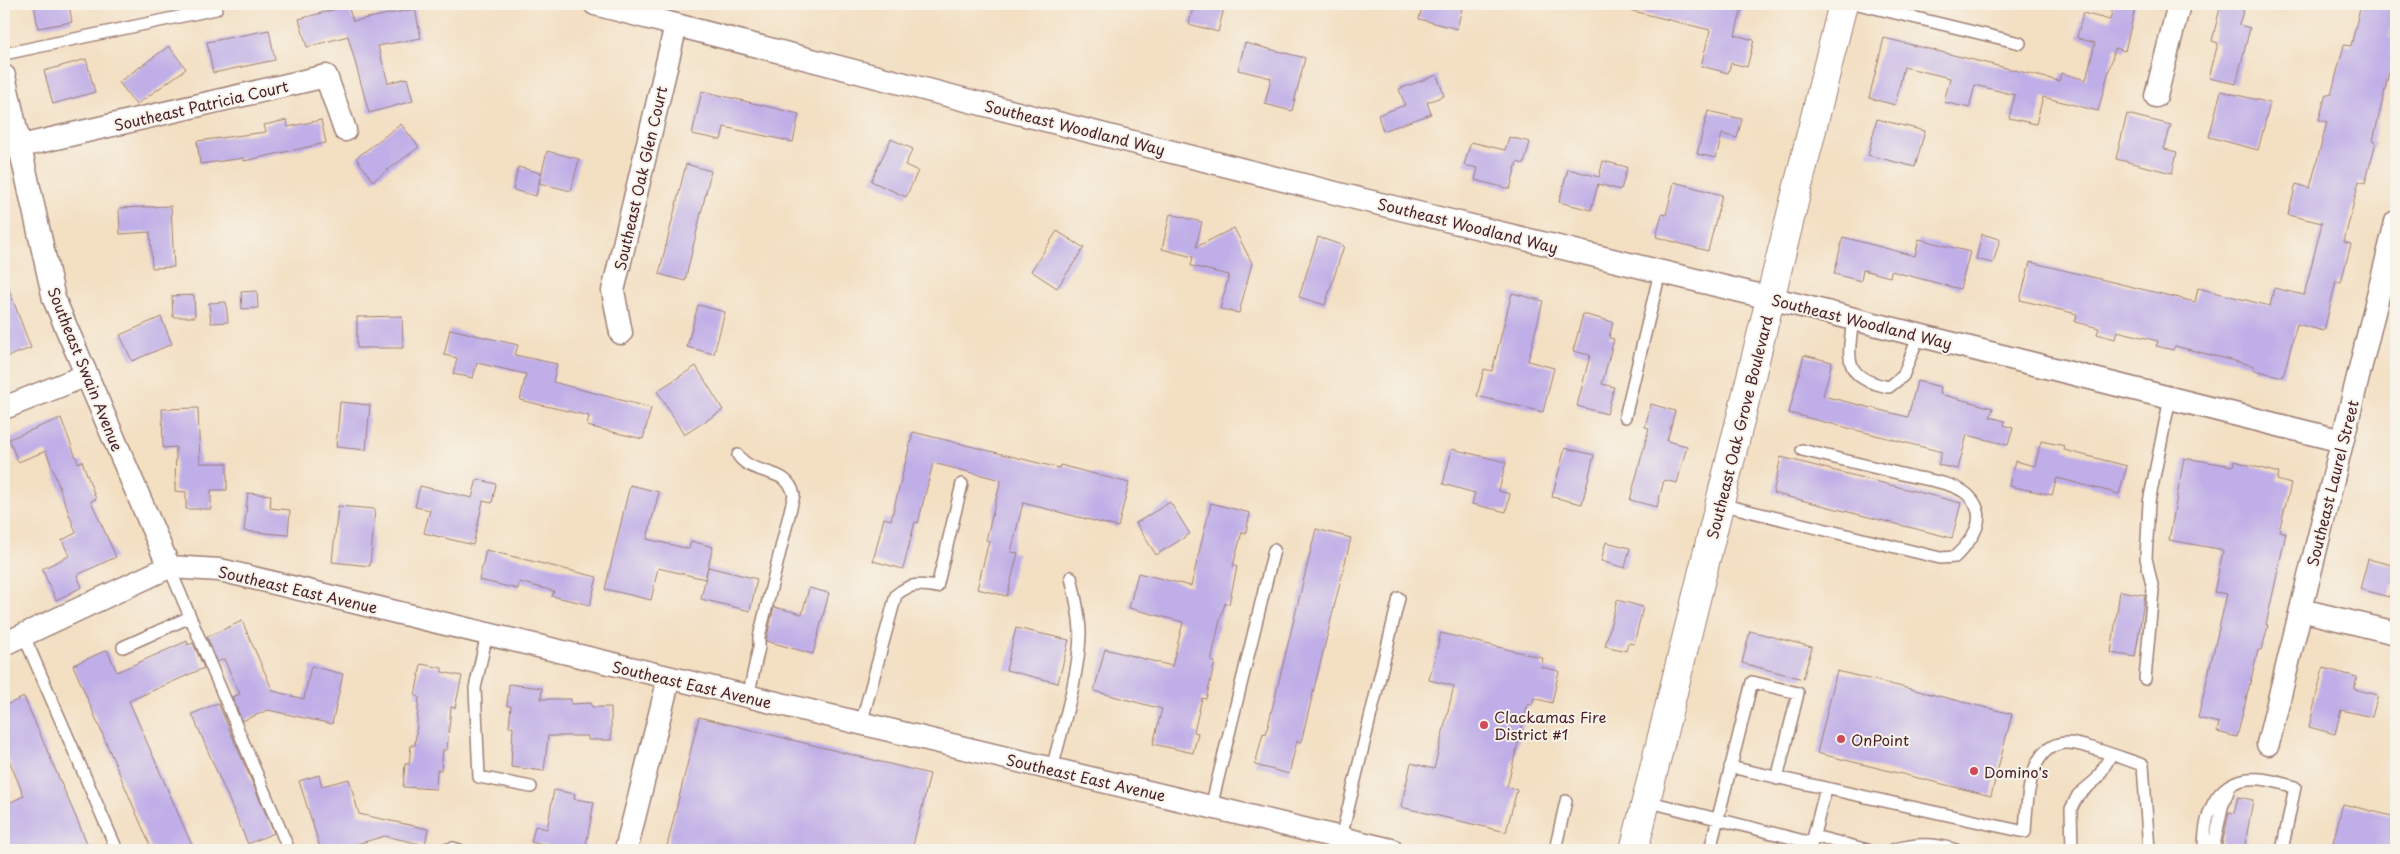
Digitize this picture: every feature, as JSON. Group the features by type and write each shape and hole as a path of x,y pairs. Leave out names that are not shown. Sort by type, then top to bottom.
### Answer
{"street":[{"name":"Southeast Woodland Way","path":"595,4 993,107 2342,441"},
{"name":"Southeast Oak Grove Boulevard","path":"1634,850 1843,4"},
{"path":"2156,96 2179,4"},
{"name":"Southeast Oak Glen Court","path":"621,332 613,291 676,25"},
{"name":"Southeast Swain Avenue","path":"4,76 54,299 169,566"},
{"name":"Southeast Patricia Court","path":"21,146 326,76 344,130"},
{"name":"Southeast Laurel Street","path":"2268,744 2396,222"},
{"path":"4,408 87,375"},
{"path":"14,640 169,566"},
{"name":"Southeast East Avenue","path":"169,566 220,570 1391,850"},
{"path":"2300,610 2396,633"},
{"path":"626,850 668,678"}],"lane":[{"path":"1858,4 2020,43"},
{"path":"4,54 216,9"},
{"path":"1625,417 1660,272"},
{"path":"1853,319 1849,351 1852,369 1860,378 1873,384 1889,387 1903,376 1919,335"},
{"path":"2145,679 2153,590 2146,558 2149,502 2170,398"},
{"path":"1720,504 1940,558 1955,557 1976,533 1979,519 1975,506 1968,495 1960,491 1938,483 1802,450"},
{"path":"738,455 741,460 758,469 773,473 788,481 794,495 759,637 759,647 748,697"},
{"path":"861,724 896,595 907,586 937,587 962,484"},
{"path":"1211,807 1274,550"},
{"path":"169,566 289,850"},
{"path":"1052,769 1077,659 1080,634 1078,606 1071,577"},
{"path":"1341,838 1398,598"},
{"path":"123,646 190,617"},
{"path":"487,634 475,688 480,777 531,787"},
{"path":"14,640 117,850"},
{"path":"1710,850 1752,682 1798,693 1777,779"},
{"path":"1730,767 1777,779 2025,832 2029,785 2039,758 2053,746 2066,743 2143,765 2149,850"},
{"path":"2072,850 2071,809 2078,795 2097,779 2111,755"},
{"path":"2204,850 2208,812 2218,794 2231,784 2242,780 2261,778 2295,787 2282,850"},
{"path":"2213,850 2222,807 2231,784"},
{"path":"1812,843 1826,788"},
{"path":"1646,801 1812,843 1868,850"},
{"path":"1555,850 1566,802"},
{"path":"1893,850 1908,846 1941,845 1956,850"},
{"path":"444,850 452,848 460,850"}],"building":[{"path":"34,4 69,4 72,22 38,28"},
{"path":"1194,4 1225,4 1218,32 1189,24"},
{"path":"1423,4 1463,4 1457,29 1419,19"},
{"path":"1629,4 1743,4 1735,35 1754,40 1747,67 1731,63 1728,73 1701,66 1710,30 1629,10"},
{"path":"2114,4 2136,4 2125,51 2115,48 2098,111 2043,97 2036,124 2009,118 2015,95 1975,85 1969,108 1944,102 1950,78 1904,67 1895,105 1869,98 1884,38 2059,81 2061,73 2086,80 2095,43 2077,38 2083,13 2110,20"},
{"path":"2221,4 2245,4 2239,25 2250,28 2236,84 2209,78 2218,43 2212,41"},
{"path":"2361,4 2396,6 2389,37 2396,39 2396,42 2373,141 2376,142 2365,183 2359,181 2344,242 2351,244 2341,282 2336,281 2324,331 2297,324 2283,377 2254,370 2254,366 2175,346 2173,350 2156,346 2158,341 2117,331 2115,339 2097,334 2099,328 2075,322 2077,314 2020,300 2030,262 2195,302 2198,288 2270,306 2274,288 2304,295 2322,223 2288,215 2296,184 2310,188 2327,122 2319,120 2326,94 2331,95 2344,45 2351,46"},
{"path":"348,6 353,21 415,9 421,38 378,46 388,83 407,78 413,101 369,113 348,36 307,47 299,19"},
{"path":"269,30 275,60 213,73 207,42"},
{"path":"1245,43 1305,58 1292,111 1265,104 1271,78 1238,70"},
{"path":"169,46 186,69 136,105 119,82"},
{"path":"86,59 95,92 53,104 44,71"},
{"path":"1437,75 1444,96 1427,102 1431,114 1383,131 1378,115 1405,105 1399,89"},
{"path":"702,91 799,114 793,142 724,127 721,140 692,134"},
{"path":"2221,91 2270,103 2258,150 2209,137"},
{"path":"1708,111 1742,119 1737,138 1722,134 1716,158 1697,154"},
{"path":"2127,114 2171,125 2164,149 2177,152 2172,173 2116,159"},
{"path":"1877,119 1925,131 1915,167 1868,155"},
{"path":"287,120 288,127 321,120 326,143 244,161 244,158 200,164 197,141 266,132 264,125"},
{"path":"401,124 419,147 373,181 356,158"},
{"path":"1509,137 1530,142 1524,164 1517,162 1510,189 1475,180 1478,168 1464,165 1471,142 1505,150"},
{"path":"891,139 913,149 905,165 918,171 906,197 871,181"},
{"path":"547,151 579,159 571,191 539,183"},
{"path":"1603,161 1627,167 1621,190 1598,184 1591,210 1559,202 1568,169 1599,177"},
{"path":"686,164 711,171 685,281 659,274"},
{"path":"518,167 541,173 536,196 513,190"},
{"path":"1674,182 1722,195 1708,251 1656,237 1662,214 1666,215"},
{"path":"171,206 174,267 152,268 150,232 120,234 119,208"},
{"path":"1170,214 1202,222 1196,247 1234,228 1252,263 1239,313 1220,309 1229,275 1191,266 1193,257 1162,249"},
{"path":"1057,231 1084,248 1057,288 1031,271"},
{"path":"1982,234 2000,239 1993,263 1976,259"},
{"path":"1318,237 1344,246 1325,305 1299,297"},
{"path":"1843,237 1915,256 1919,239 1970,252 1960,289 1891,271 1890,277 1863,270 1861,281 1834,274"},
{"path":"4,280 31,348 4,358"},
{"path":"257,291 258,308 242,309 241,292"},
{"path":"1512,293 1543,301 1528,361 1554,368 1543,412 1477,396 1484,369 1492,371"},
{"path":"194,295 195,317 173,317 172,296"},
{"path":"226,302 228,322 211,323 209,303"},
{"path":"698,305 725,312 714,354 687,347"},
{"path":"1583,314 1613,322 1609,338 1614,339 1602,384 1614,387 1607,414 1577,406 1590,355 1573,351"},
{"path":"402,316 403,348 357,348 357,317"},
{"path":"161,317 172,344 132,361 120,335"},
{"path":"450,329 518,345 515,355 557,364 553,382 651,408 643,439 587,426 589,416 520,400 526,374 477,363 473,378 453,374 457,358 444,355"},
{"path":"1804,355 1832,362 1823,396 1908,417 1917,381 1941,387 1940,394 1993,408 1990,417 2005,421 2004,425 2013,428 2008,445 1967,435 1958,469 1938,465 1942,452 1789,413"},
{"path":"696,366 723,410 684,435 657,391"},
{"path":"340,402 370,405 366,450 336,447"},
{"path":"1651,404 1675,411 1667,441 1687,446 1677,483 1664,480 1657,507 1630,500 1649,428 1645,427"},
{"path":"198,408 200,463 227,463 227,490 211,490 211,509 186,509 186,492 175,491 176,447 163,448 162,409"},
{"path":"61,418 78,463 82,461 96,499 91,501 116,557 77,575 82,587 56,600 42,569 69,556 62,540 76,533 46,451 18,462 9,439"},
{"path":"913,432 1059,468 1060,465 1129,483 1118,527 1023,503 1011,552 1018,553 1007,596 977,589 989,541 986,540 1001,480 933,463 918,523 915,522 903,569 873,561 884,518 891,520"},
{"path":"2041,441 2065,446 2064,450 2127,466 2119,494 2057,478 2052,495 2009,486 2015,461 2035,466"},
{"path":"1565,448 1594,455 1582,504 1552,497"},
{"path":"1452,449 1506,462 1499,491 1510,494 1506,512 1472,504 1475,493 1443,484"},
{"path":"1781,457 1961,503 1952,538 1773,493"},
{"path":"2184,458 2233,466 2234,461 2279,473 2277,480 2291,484 2279,531 2286,533 2266,625 2268,625 2262,650 2258,650 2237,737 2217,732 2219,723 2198,718 2227,594 2214,592 2223,552 2219,549 2169,540"},
{"path":"477,479 496,484 492,503 483,501 473,545 424,533 430,510 415,507 420,486 472,498"},
{"path":"630,485 659,492 647,539 689,549 691,541 713,547 705,579 658,568 651,600 605,589"},
{"path":"248,493 271,495 270,508 290,510 288,535 244,531"},
{"path":"1170,502 1190,534 1156,555 1136,523"},
{"path":"1211,503 1250,513 1246,533 1242,532 1233,566 1237,567 1229,604 1225,603 1220,620 1211,661 1215,662 1206,699 1202,698 1194,732 1198,733 1193,753 1153,744 1162,709 1094,691 1105,649 1172,666 1183,622 1129,608 1138,573 1191,586"},
{"path":"338,506 375,509 370,566 332,562"},
{"path":"1316,529 1351,538 1301,742 1297,741 1289,774 1255,765 1263,733 1266,734"},
{"path":"1606,542 1630,548 1625,568 1601,561"},
{"path":"486,550 597,577 590,605 552,596 554,591 519,582 518,589 479,580"},
{"path":"2368,559 2396,566 2396,583 2393,583 2389,597 2360,589"},
{"path":"708,567 757,579 750,611 701,599"},
{"path":"809,588 829,593 813,654 766,641 774,607 802,614"},
{"path":"2120,591 2145,595 2135,657 2111,653"},
{"path":"1617,600 1643,607 1634,644 1628,643 1626,651 1605,646"},
{"path":"242,621 273,691 304,699 311,666 343,674 332,724 268,710 242,721 232,697 240,694 224,659 217,662 207,637"},
{"path":"1016,628 1069,640 1058,683 1006,670"},
{"path":"1750,631 1812,647 1803,679 1742,663"},
{"name":"Clackamas Fire District #1","path":"1441,633 1543,658 1541,667 1559,671 1552,703 1534,698 1532,705 1528,704 1507,787 1517,790 1506,832 1401,807 1411,763 1434,769 1454,686 1429,680"},
{"path":"187,641 188,645 193,643 204,668 129,701 194,850 152,850 73,665 107,650 117,672"},
{"path":"421,664 442,668 442,672 462,676 455,708 451,707 447,750 443,750 441,770 437,770 436,789 403,787 405,764 409,764 411,745 415,745 419,697 415,696"},
{"path":"2323,668 2357,677 2354,689 2378,695 2372,717 2341,710 2335,734 2309,727"},
{"path":"1837,671 2012,714 1991,796 1817,753"},
{"path":"509,684 542,688 541,699 571,699 571,704 591,703 592,707 611,707 611,740 588,740 588,736 548,736 544,771 511,767 513,727 509,727 511,706 507,706"},
{"path":"24,697 90,850 4,850 4,805 24,796 4,748 4,706"},
{"path":"218,703 274,833 248,844 192,714"},
{"path":"699,717 930,774 912,850 666,850"},
{"path":"319,775 322,786 349,779 359,814 428,829 425,845 385,836 336,850 321,850 299,781"},
{"path":"554,790 575,794 574,799 594,802 585,850 564,850 531,842 535,826 547,829"},
{"path":"2238,797 2253,800 2244,850 2221,850 2229,812 2234,813"},
{"path":"2343,804 2396,817 2389,850 2331,850"}],"place":[{"name":"Clackamas Fire District #1","path":"1484,725"},
{"name":"OnPoint","path":"1841,739"},
{"name":"Domino's","path":"1974,771"}]}
